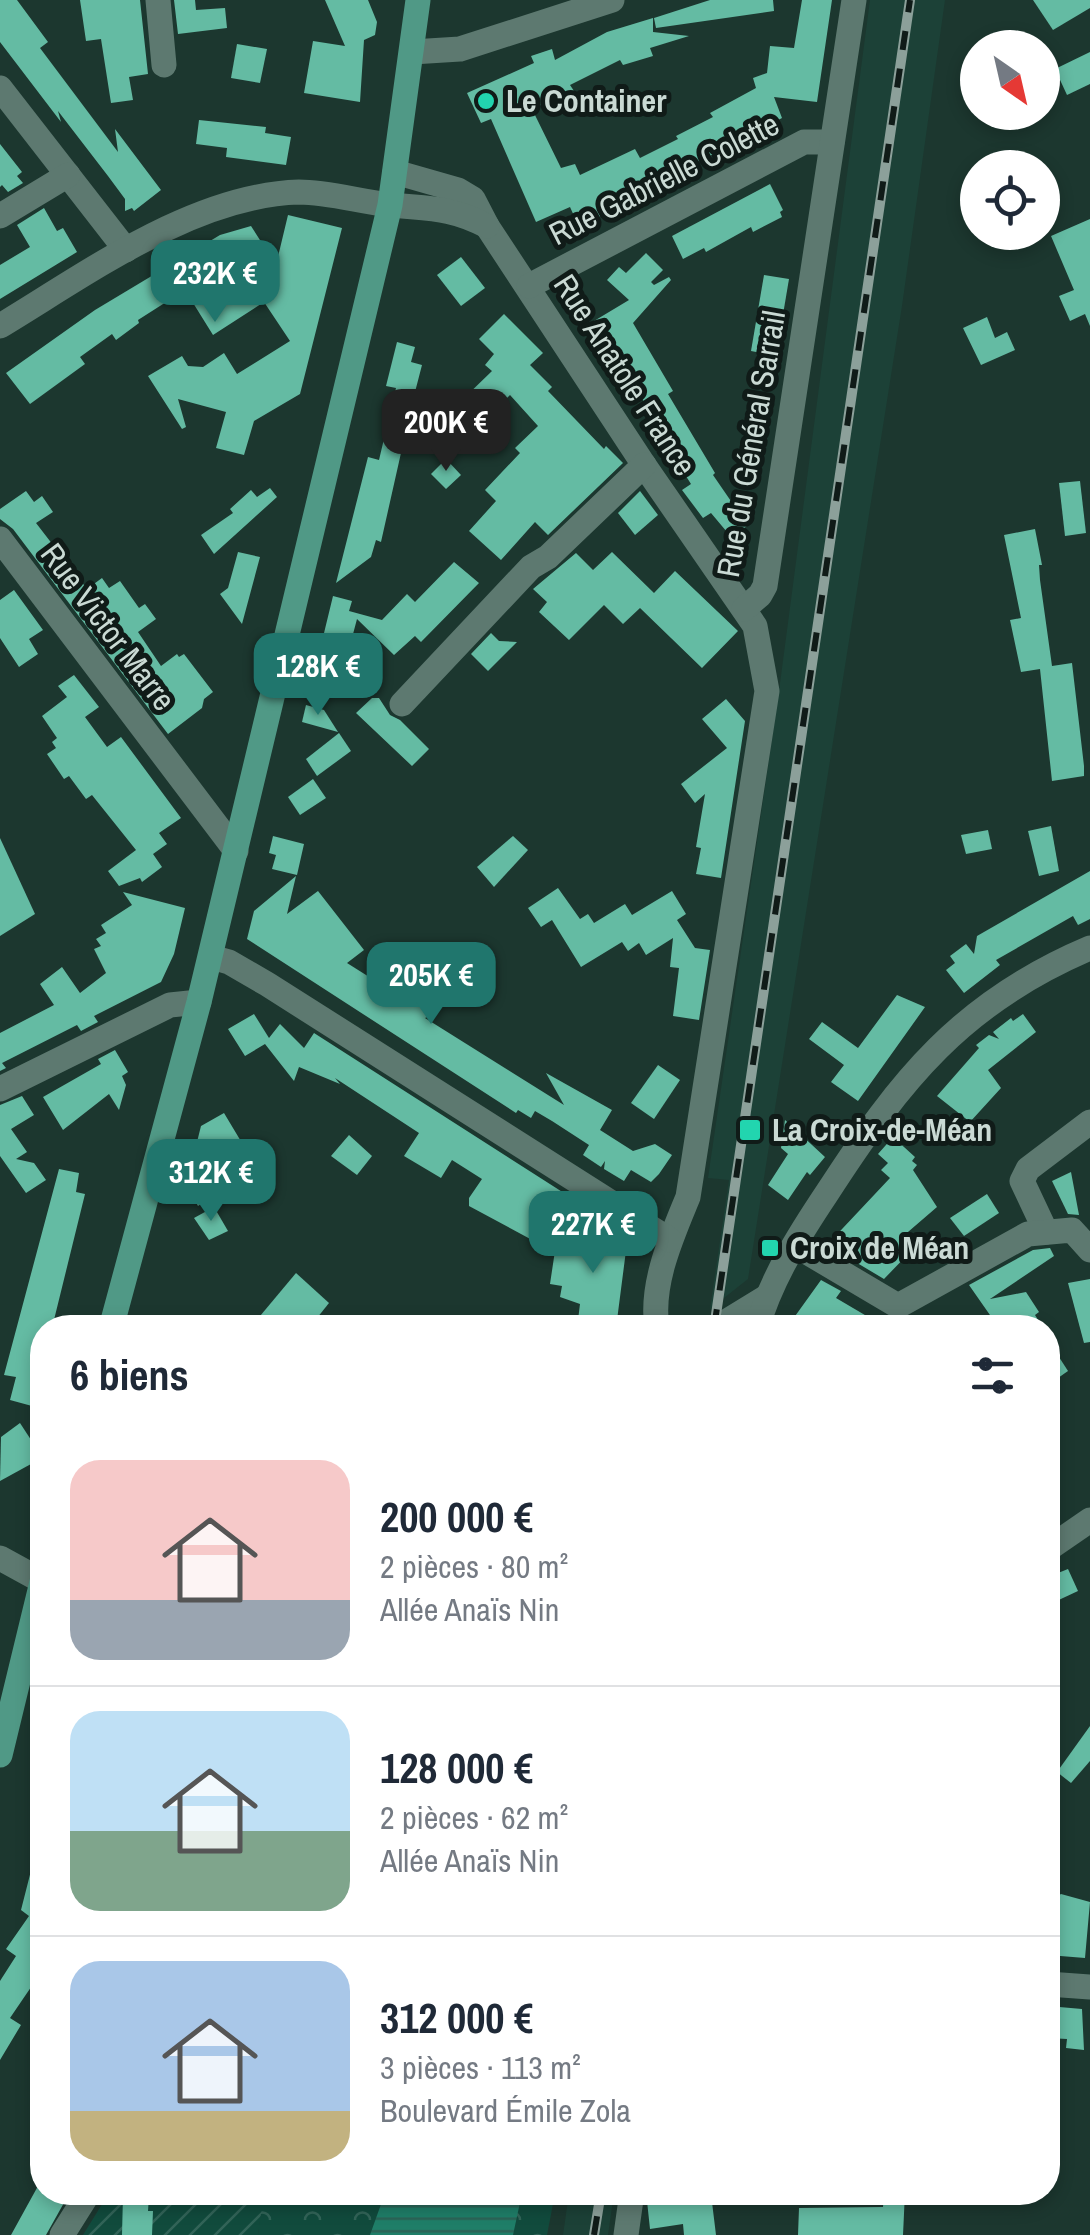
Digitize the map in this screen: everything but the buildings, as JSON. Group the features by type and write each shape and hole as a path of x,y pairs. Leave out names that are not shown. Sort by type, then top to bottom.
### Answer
{"main road":[{"path":"114,1315 200,1002 390,205 418,0"},
{"path":"0,1755 30,1657"}],"street":[{"path":"158,0 164,65"},
{"path":"412,52 460,50 612,0"},
{"name":"Rue du Général Sarrail","path":"658,1315 660,1277 688,1197 767,692 756,626 744,609 765,586 854,0"},
{"path":"0,88 126,250"},
{"name":"Rue Gabrielle Colette","path":"528,286 804,142 832,142"},
{"name":"Rue Anatole France","path":"396,172 458,190 473,199 644,465 744,609"},
{"path":"0,216 68,175"},
{"path":"0,326 126,250 225,204 300,192 390,205 439,207 463,213 487,226"},
{"path":"402,704 531,567 548,557 644,465"},
{"name":"Rue Victor Marre","path":"0,539 236,851"},
{"path":"760,1315 765,1298 795,1245 885,1105 932,1052 993,1000 1043,969 1090,948"},
{"path":"210,957 229,962 266,984 670,1240"},
{"path":"0,1089 170,1004 200,1002"},
{"path":"1046,1232 1022,1181 1028,1169 1090,1122"},
{"path":"795,1245 898,1306 1028,1234 1072,1230 1090,1250"},
{"path":"737,1315 765,1298"},
{"path":"1060,1541 1090,1520"},
{"path":"0,1558 30,1575"},
{"path":"1060,1985 1090,1987"},
{"path":"62,2235 80,2205"},
{"path":"626,2235 630,2205"}],"shaded area":[{"path":"870,0 945,0 902,306 748,1279 710,1309 729,1180 708,1178 779,691"},
{"path":"380,2205 519,2205 513,2235 370,2235"},
{"path":"567,2205 612,2205 608,2235 563,2235"}],"green space":[{"path":"102,2205 262,2205 258,2235 83,2235"},
{"path":"262,2205 553,2205 547,2235 258,2235"}],"railway":[{"path":"716,1315 910,0"},
{"path":"594,2235 599,2205"}],"place":[{"name":"Le Container","path":"486,101"},
{"name":"La Croix-de-Méan","path":"750,1130"},
{"name":"Croix de Méan","path":"770,1248"}]}
